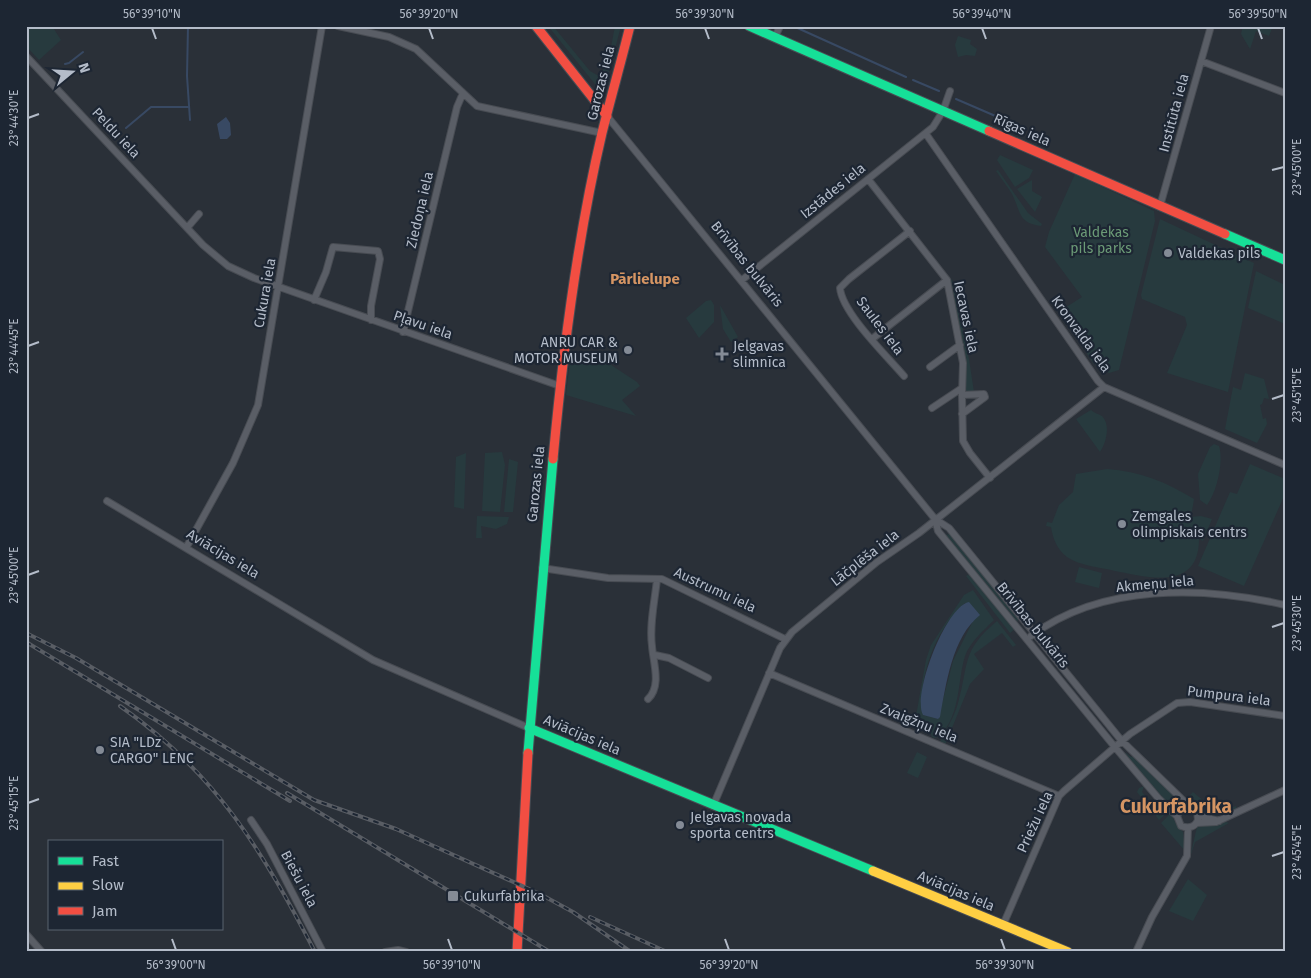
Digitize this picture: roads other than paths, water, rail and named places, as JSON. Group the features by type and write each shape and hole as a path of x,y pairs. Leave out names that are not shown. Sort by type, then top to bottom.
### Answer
{"main road":[{"name":"Brīvības bulvāris","path":"536,26 607,116"},
{"name":"Garozas iela","path":"517,952 529,728 560,386 579,251 602,133 630,26"},
{"name":"Rīgas iela","path":"749,26 1285,260"},
{"name":"Aviācijas iela","path":"529,728 1068,952"}],"street":[{"name":"Cukura iela","path":"186,548 233,463 258,405 322,26"},
{"path":"338,26 389,37 416,49 473,104 481,108 602,133"},
{"path":"775,37 780,26"},
{"name":"Institūta iela","path":"1160,206 1211,26"},
{"name":"Peldu iela","path":"26,56 187,228 228,266 278,286"},
{"path":"1201,61 1285,93"},
{"name":"Izstādes iela","path":"742,280 926,134 938,120 950,91"},
{"name":"Ziedoņa iela","path":"404,332 457,107 462,94"},
{"name":"Brīvības bulvāris","path":"607,116 935,519 949,528 1121,740 1189,806 1194,808 1198,819"},
{"name":"Kronvalda iela","path":"926,134 1104,387 1285,465"},
{"name":"Iecavas iela","path":"868,179 947,280 964,363 962,414 965,446 990,478"},
{"path":"187,228 199,214"},
{"name":"Saules iela","path":"904,376 886,358 872,339 844,299 840,288 910,232"},
{"path":"314,300 326,272 333,247 378,251 380,258 371,306 371,320"},
{"path":"872,339 947,280"},
{"name":"Pļavu iela","path":"278,286 560,386"},
{"path":"930,367 960,345"},
{"name":"Lāčplēša iela","path":"714,806 785,639 877,562 990,478 1104,387"},
{"path":"932,408 962,388"},
{"path":"962,395 984,394 985,397 962,414"},
{"name":"Aviācijas iela","path":"107,501 373,660 529,728"},
{"name":"Brīvības bulvāris","path":"935,519 938,531 1026,639 1159,799 1177,816 1179,823 1188,828"},
{"name":"Austrumu iela","path":"542,568 608,578 657,579 675,584 785,639"},
{"path":"648,699 652,696 655,686 652,647 657,579"},
{"name":"Akmeņu iela","path":"1026,639 1064,615 1088,606 1154,594 1222,595 1254,598 1285,606"},
{"path":"654,655 669,658 708,678"},
{"name":"Zvaigžņu iela","path":"769,673 1059,796"},
{"name":"Pumpura iela","path":"1121,740 1176,703 1190,702 1285,716"},
{"path":"1114,746 1121,740"},
{"name":"Priežu iela","path":"1003,925 1059,796 1114,746"},
{"path":"1136,952 1152,917 1187,856 1188,828 1198,819 1212,824 1285,790"},
{"path":"1177,816 1181,809 1189,806"},
{"name":"Biešu iela","path":"251,820 267,844 323,952"},
{"path":"26,934 42,952"},
{"path":"385,952 398,950 406,952"}],"water":[{"path":"226,117 230,123 231,135 227,139 220,139 217,124"},
{"path":"969,602 980,615 970,624 957,649 948,676 940,717 938,719 923,715 921,705 922,690 933,653 950,619 960,608"}],"waterway":[{"path":"188,26 187,76 190,120"},
{"path":"793,26 906,77"},
{"path":"65,64 83,52"},
{"path":"913,80 939,91"},
{"path":"956,99 1007,121"},
{"path":"126,128 151,107 188,107"}],"railway":[{"path":"26,633 76,658 314,800 396,829 540,894 573,912 631,952"},
{"path":"26,642 290,801"},
{"path":"120,706 184,758 234,816 276,880 315,952"},
{"path":"287,793 550,952"},
{"path":"590,917 667,952"}],"place":[{"name":"Valdekas pils","path":"1168,253"},
{"name":"ANRU CAR & MOTOR MUSEUM","path":"628,350"},
{"name":"Jelgavas slimnīca","path":"722,354"},
{"name":"Zemgales olimpiskais centrs","path":"1122,524"},
{"name":"SIA \"LDz CARGO\" LENC","path":"100,750"},
{"name":"Jelgavas novada sporta centrs","path":"680,825"},
{"name":"Cukurfabrika","path":"453,896"}],"district":[{"name":"Pārlielupe","path":"645,279"},
{"name":"Cukurfabrika","path":"1176,806"}],"park label":[{"name":"Valdekas pils parks","path":"1101,240"}]}
